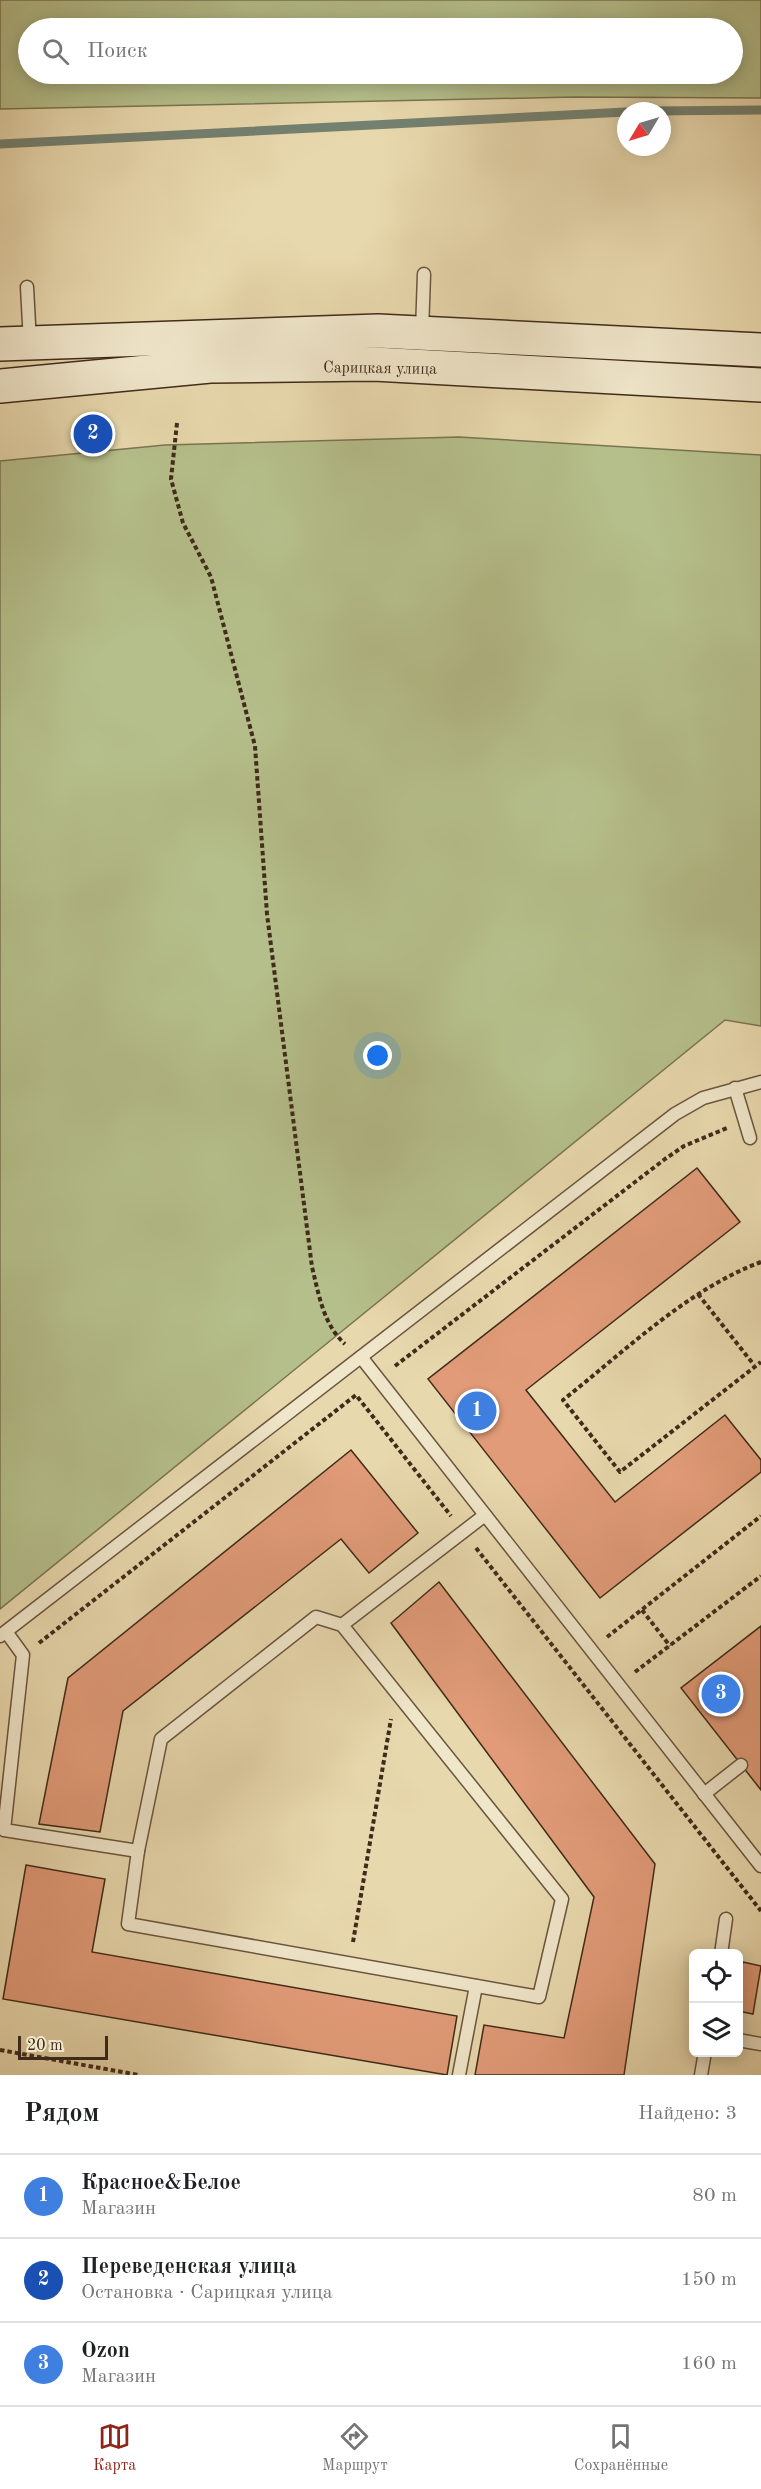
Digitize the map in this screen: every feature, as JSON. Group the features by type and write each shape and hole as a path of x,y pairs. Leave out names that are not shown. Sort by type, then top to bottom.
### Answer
{"street":[{"name":"Сарицкая улица","path":"15,343 378,331 761,350"},
{"name":"Сарицкая улица","path":"0,386 210,366 374,364 761,385"}],"lane":[{"path":"422,333 424,274"},
{"path":"15,343 27,288"},
{"path":"138,1851 4,1830 23,1654 3,1634 675,1114 703,1098 735,1088 760,1084"},
{"path":"735,1088 750,1138"},
{"path":"361,1357 761,1866"},
{"path":"342,1625 485,1515"},
{"path":"316,1617 342,1625 562,1899 539,1997 128,1924 138,1851 161,1739 316,1617"},
{"path":"704,1794 741,1765"},
{"path":"722,1949 726,1919"},
{"path":"459,2075 476,1986"},
{"path":"743,2041 761,2044"},
{"path":"701,2075 704,2057"}],"path":[{"path":"177,423 171,479 183,523 211,577 255,746 267,914 312,1267 323,1312 334,1335 361,1357"},
{"path":"390,1370 665,1159 706,1135 745,1121"},
{"path":"761,1262 730,1274 698,1294 563,1400 620,1472 754,1365 761,1362"},
{"path":"698,1294 754,1365"},
{"path":"602,1641 761,1517"},
{"path":"619,1686 761,1576"},
{"path":"642,1610 670,1646"},
{"path":"349,1964 396,1692"},
{"path":"0,2050 139,2075"}],"green space":[{"path":"0,0 761,0 761,98 574,97 0,109"},
{"path":"459,437 761,455 761,1026 725,1020 0,1609 0,461 165,445"}],"building":[{"path":"697,1168 740,1222 526,1390 615,1502 725,1415 761,1460 761,1472 600,1598 428,1379"},
{"path":"351,1450 418,1533 369,1573 341,1539 123,1711 100,1832 39,1824 68,1678"},
{"path":"439,1582 655,1864 624,2075 475,2075 484,2025 564,2038 594,1897 391,1623"},
{"path":"761,1626 761,1790 681,1688"},
{"path":"26,1865 105,1879 92,1952 457,2016 447,2075 3,1999"},
{"path":"743,1962 761,1966 753,2014 743,2012"}],"waterway":[{"path":"671,111 761,110"},
{"path":"0,144 617,112"}],"place":[{"name":"Переведенская улица","path":"93,434"},
{"name":"Красное&Белое","path":"477,1411"},
{"name":"Ozon","path":"721,1694"}]}
